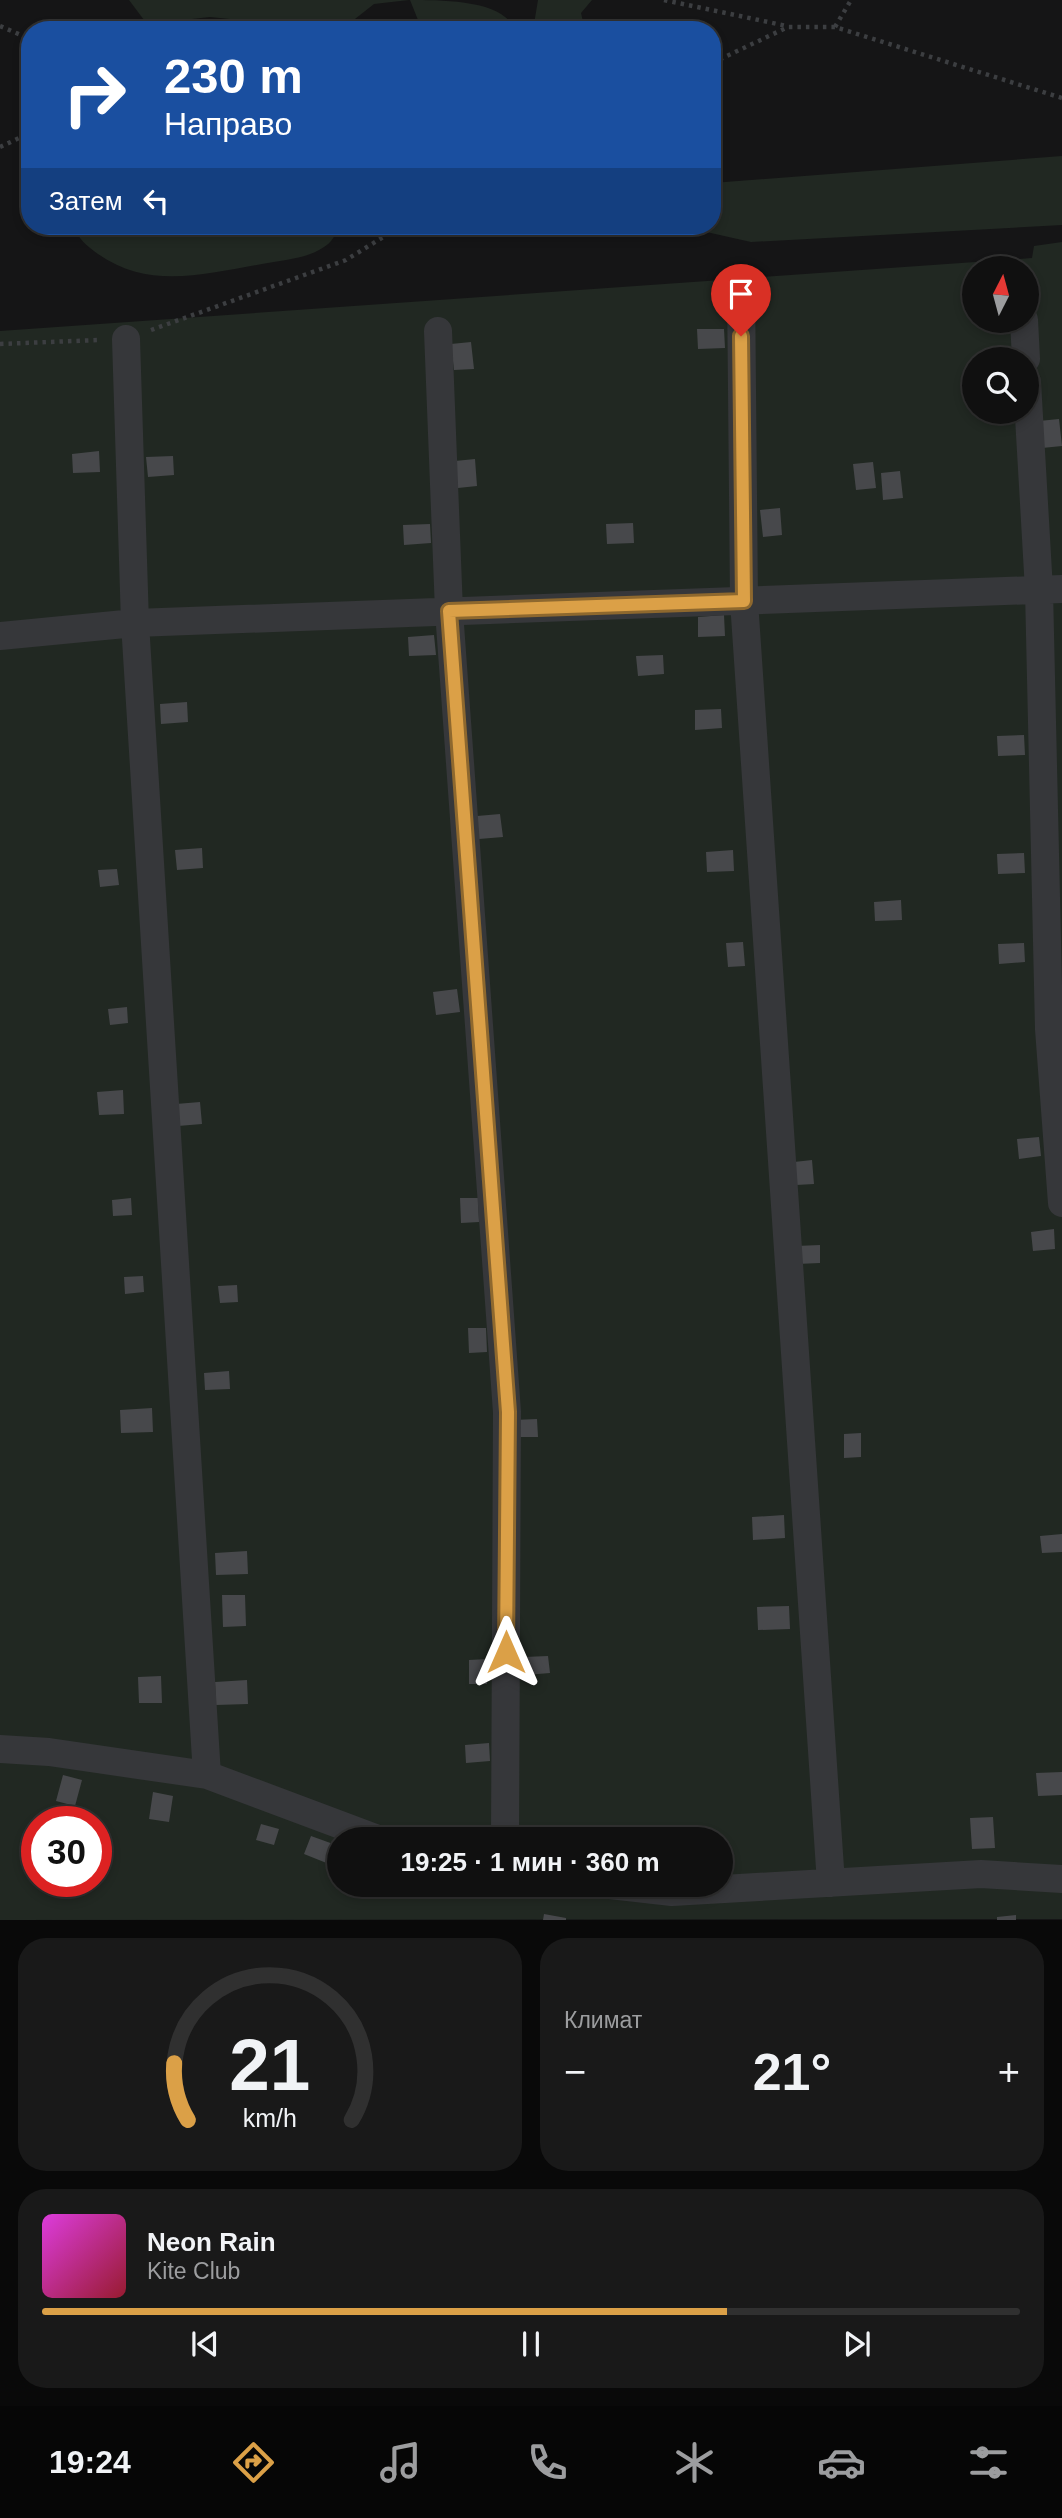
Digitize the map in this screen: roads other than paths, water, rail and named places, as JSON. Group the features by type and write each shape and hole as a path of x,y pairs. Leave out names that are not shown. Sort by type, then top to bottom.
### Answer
{"street":[{"path":"741,283 744,601 831,1883"},
{"path":"438,331 449,611 508,1412 505,1827"},
{"path":"126,339 135,623 207,1774"},
{"path":"1032,424 1051,589 1049,1030 1062,1203"},
{"path":"0,636 135,623 1051,589"},
{"path":"0,1749 49,1752 207,1774 346,1827"},
{"path":"733,1889 981,1874 1062,1879"}]}
